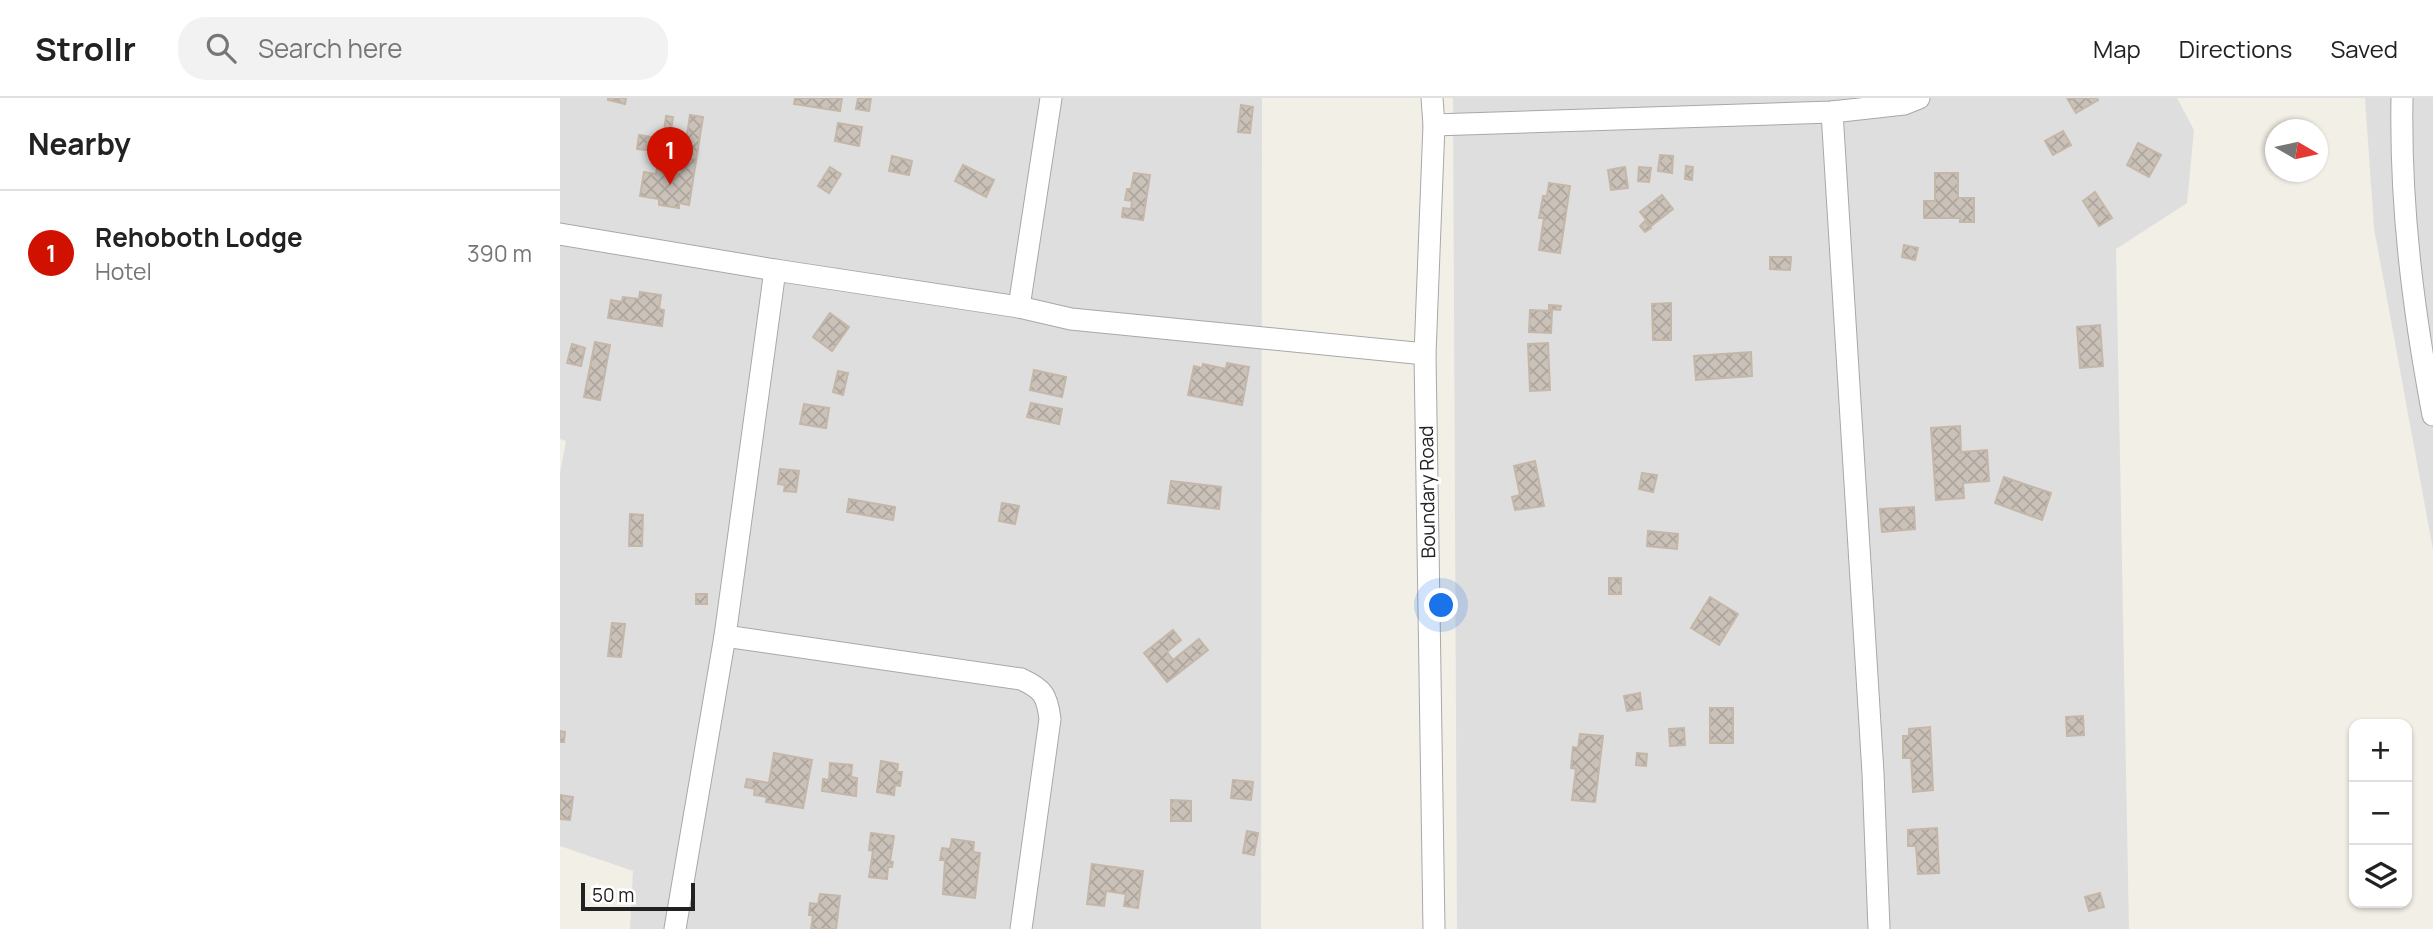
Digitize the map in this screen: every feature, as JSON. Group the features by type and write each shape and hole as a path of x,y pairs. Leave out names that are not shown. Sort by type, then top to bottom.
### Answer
{"street":[{"path":"1019,307 1051,98"},
{"name":"Boundary Road","path":"1432,98 1434,125 1425,354 1434,929"},
{"path":"1434,125 1832,113 1904,104 1919,98"},
{"path":"2402,98 2406,237 2421,351 2433,415"},
{"path":"1832,113 1873,773 1879,929"},
{"path":"560,234 1019,307 1071,319 1425,354"},
{"path":"675,929 725,636 775,270"},
{"path":"725,636 1021,680 1038,687 1048,700 1050,719 1021,929"}],"shaded area":[{"path":"560,98 1262,98 1261,929 630,929 633,871 560,846 560,473 566,441 560,439"},
{"path":"1453,98 2177,98 2194,130 2187,203 2116,249 2129,929 1457,929"},
{"path":"2365,98 2433,98 2433,550 2374,228"}],"building":[{"path":"626,98 625,104 608,100"},
{"path":"795,98 842,98 840,111 794,104"},
{"path":"858,98 871,98 869,111 856,109"},
{"path":"2067,98 2097,98 2098,100 2076,113"},
{"path":"1241,105 1253,107 1250,133 1238,132"},
{"path":"690,115 703,117 689,205 679,203 679,208 659,205 659,199 640,196 644,172 656,174 661,145 647,143 646,150 637,149 639,135 663,139 666,116 673,117 665,171 681,173"},
{"path":"838,123 862,127 859,146 835,141"},
{"path":"2063,131 2071,145 2053,155 2045,141"},
{"path":"2138,143 2161,155 2149,177 2127,165"},
{"path":"1660,155 1673,156 1672,173 1658,171"},
{"path":"892,156 912,161 909,175 889,171"},
{"path":"963,165 994,180 986,197 955,181"},
{"path":"1686,166 1693,167 1692,180 1685,179"},
{"path":"830,167 841,174 829,193 818,186"},
{"path":"1625,167 1628,188 1611,190 1608,170"},
{"path":"1639,167 1651,168 1649,182 1638,181"},
{"path":"1134,173 1150,175 1143,220 1122,217 1123,208 1131,209 1132,201 1125,200 1127,189 1131,189"},
{"path":"1935,173 1958,173 1958,198 1974,198 1974,222 1960,222 1960,218 1924,218 1924,201 1935,201"},
{"path":"1549,183 1570,186 1560,253 1539,250 1544,218 1539,218 1543,196 1547,196"},
{"path":"2095,192 2112,218 2099,226 2083,201"},
{"path":"1662,195 1673,209 1651,226 1640,212"},
{"path":"1645,221 1651,228 1645,232 1640,226"},
{"path":"1904,245 1918,248 1915,260 1902,257"},
{"path":"1770,257 1791,257 1790,270 1770,269"},
{"path":"640,292 661,295 659,309 664,310 662,326 608,318 611,300 622,302 623,297 639,299"},
{"path":"1671,303 1671,340 1653,340 1652,304"},
{"path":"1549,305 1561,306 1560,310 1549,309"},
{"path":"1530,310 1552,311 1551,333 1529,332"},
{"path":"830,313 849,327 832,351 813,337"},
{"path":"2100,325 2103,366 2080,368 2077,327"},
{"path":"595,342 610,345 600,400 584,397"},
{"path":"1548,343 1550,390 1530,391 1528,344"},
{"path":"572,344 585,348 581,366 567,363"},
{"path":"1751,352 1752,376 1696,380 1694,356"},
{"path":"1227,363 1249,367 1242,405 1188,395 1194,366 1202,368 1203,364 1226,369"},
{"path":"1034,370 1066,377 1062,397 1030,390"},
{"path":"838,371 848,373 843,395 833,392"},
{"path":"1031,403 1062,409 1059,424 1027,417"},
{"path":"804,404 829,408 826,428 800,424"},
{"path":"1960,426 1961,452 1987,450 1989,481 1963,483 1964,498 1936,500 1931,428"},
{"path":"1535,461 1544,506 1515,510 1512,497 1520,495 1514,466"},
{"path":"780,469 799,471 796,492 784,491 785,485 778,484"},
{"path":"1642,473 1657,475 1653,492 1639,489"},
{"path":"2004,477 2051,493 2042,520 1995,503"},
{"path":"1171,481 1221,487 1219,509 1168,503"},
{"path":"849,499 895,507 893,520 847,512"},
{"path":"1002,503 1019,506 1015,524 999,521"},
{"path":"1914,507 1915,529 1882,532 1880,509"},
{"path":"630,514 643,515 642,546 629,546"},
{"path":"1648,531 1678,534 1677,549 1647,546"},
{"path":"1609,578 1621,578 1621,594 1609,594"},
{"path":"696,594 707,594 707,604 696,604"},
{"path":"1710,597 1738,614 1719,645 1691,628"},
{"path":"612,623 625,624 621,657 608,656"},
{"path":"1173,630 1181,640 1167,652 1173,660 1199,639 1208,650 1167,682 1144,653"},
{"path":"1640,693 1642,709 1627,711 1624,696"},
{"path":"1710,708 1733,708 1733,743 1710,743"},
{"path":"2083,716 2084,735 2067,736 2066,717"},
{"path":"1930,727 1933,790 1913,792 1911,758 1903,758 1903,736 1909,736 1909,729"},
{"path":"1684,728 1685,745 1670,746 1669,729"},
{"path":"560,731 565,732 564,742 560,742"},
{"path":"1580,734 1603,736 1595,802 1572,800 1576,769 1571,768 1573,747 1578,748"},
{"path":"774,753 812,760 803,808 766,802 767,797 754,795 755,789 745,787 747,779 769,783"},
{"path":"1637,753 1647,754 1646,766 1636,765"},
{"path":"881,761 898,764 897,772 902,772 900,786 895,785 894,795 877,792"},
{"path":"830,763 852,765 851,777 857,778 856,796 822,791 823,779 829,780"},
{"path":"1233,780 1253,782 1251,800 1231,798"},
{"path":"560,795 573,797 570,820 560,819"},
{"path":"1171,800 1191,801 1191,821 1171,821"},
{"path":"1937,828 1939,873 1918,874 1916,846 1908,846 1908,830"},
{"path":"1247,831 1258,833 1254,855 1243,853"},
{"path":"871,833 894,836 890,862 893,862 892,867 888,867 887,879 869,877 873,851 869,850"},
{"path":"952,839 974,842 973,852 980,853 975,898 943,894 945,860 940,860 942,848 950,849"},
{"path":"1092,864 1143,871 1138,908 1124,906 1126,894 1106,891 1104,906 1087,904"},
{"path":"2100,893 2104,907 2089,911 2085,897"},
{"path":"820,894 840,896 836,929 811,929 813,915 809,915 810,903 818,904"}],"place":[{"name":"Rehoboth Lodge","path":"670,185"}]}
